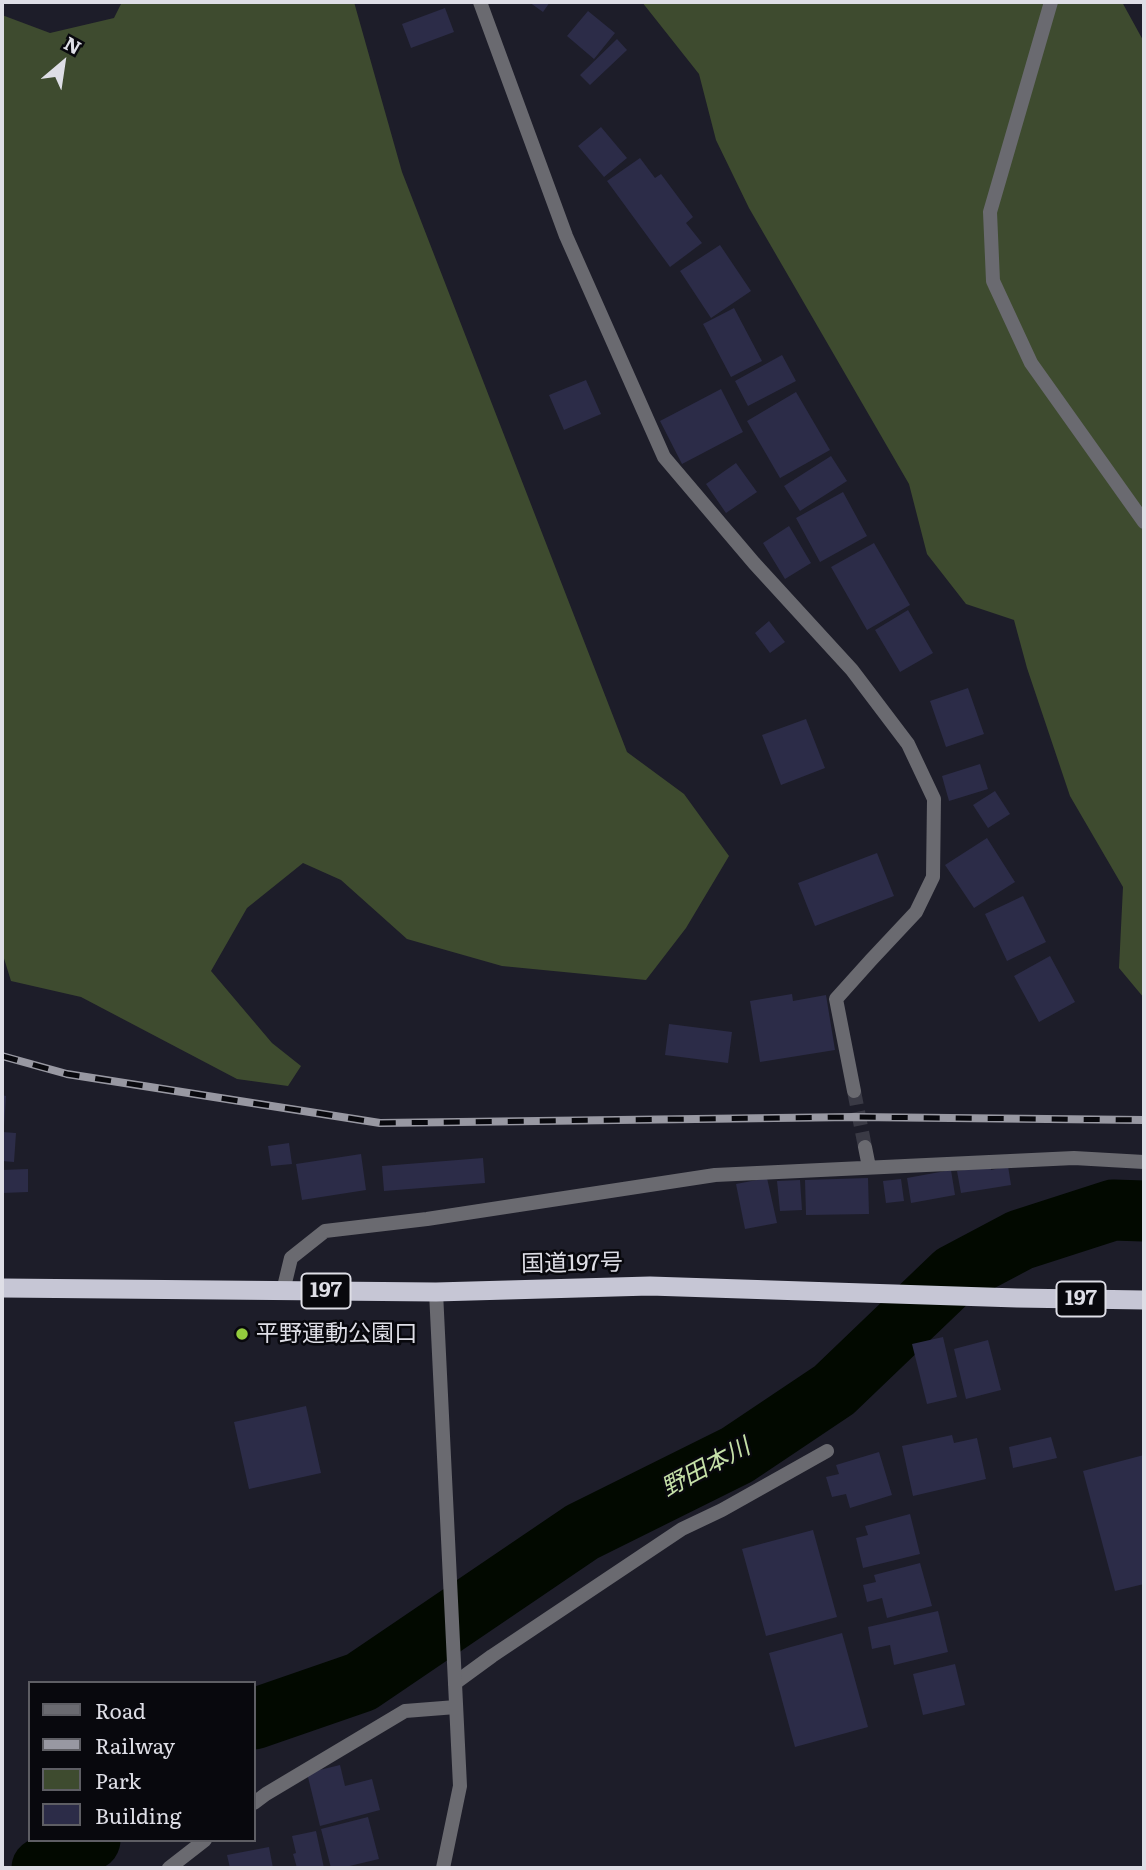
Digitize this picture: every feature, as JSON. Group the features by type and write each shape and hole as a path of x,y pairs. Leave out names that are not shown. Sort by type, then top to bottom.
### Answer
{"highway":[{"name":"国道197号","path":"2,1288 436,1292 650,1286 1144,1300"}],"street":[{"path":"480,2 566,236 664,457 754,563 852,670 908,744 934,799 933,877 916,912 836,999 854,1091"},
{"path":"1051,2 990,212 993,281 1031,363 1144,522"},
{"path":"865,1147 869,1167"},
{"path":"283,1291 292,1258 325,1231 427,1219 715,1175 1074,1158 1144,1162"},
{"path":"436,1292 460,1786 443,1868"},
{"path":"455,1683 682,1529 723,1510 827,1451"},
{"path":"256,1802 405,1711 456,1707"},
{"path":"169,1868 202,1842"}],"green space":[{"path":"122,2 354,2 402,172 627,752 684,794 729,856 686,928 646,980 502,966 407,939 341,880 303,863 247,908 211,971 272,1043 301,1066 288,1086 237,1079 81,997 11,981 2,952 2,15 50,33 114,18"},
{"path":"642,2 1122,2 1144,42 1144,998 1119,968 1123,887 1070,796 1027,668 1014,620 966,604 927,554 909,484 749,208 716,140 699,74"}],"building":[{"path":"529,2 550,2 543,12"},
{"path":"445,8 454,32 411,48 402,24"},
{"path":"588,11 615,33 594,59 567,36"},
{"path":"617,39 627,50 590,85 580,75"},
{"path":"601,127 627,158 604,177 578,146"},
{"path":"640,158 655,178 661,174 693,217 686,223 702,243 670,267 607,181"},
{"path":"720,245 751,291 711,318 680,271"},
{"path":"734,308 762,361 731,377 703,324"},
{"path":"782,355 796,381 748,406 735,381"},
{"path":"586,380 601,414 564,430 549,395"},
{"path":"721,389 743,432 682,464 660,421"},
{"path":"796,392 830,450 780,478 747,421"},
{"path":"831,456 847,481 800,511 784,486"},
{"path":"736,463 757,492 726,513 706,484"},
{"path":"843,492 867,536 820,562 796,518"},
{"path":"789,526 811,563 785,579 763,543"},
{"path":"874,543 910,605 867,630 831,567"},
{"path":"908,610 933,653 900,672 875,630"},
{"path":"769,621 785,642 770,653 755,633"},
{"path":"968,688 984,734 946,747 930,701"},
{"path":"806,719 825,768 781,785 762,735"},
{"path":"980,764 988,789 949,801 942,776"},
{"path":"995,791 1010,814 988,828 973,805"},
{"path":"987,838 1015,882 974,908 945,865"},
{"path":"877,853 894,896 815,926 798,883"},
{"path":"1023,896 1046,942 1007,961 985,914"},
{"path":"1050,956 1075,1002 1039,1022 1014,976"},
{"path":"792,994 793,1001 826,995 835,1050 760,1062 750,1001"},
{"path":"669,1024 732,1032 728,1063 665,1055"},
{"path":"2,1095 6,1096 4,1126 2,1126"},
{"path":"2,1132 16,1133 14,1162 2,1161"},
{"path":"289,1143 292,1164 271,1166 268,1146"},
{"path":"361,1154 366,1190 302,1200 296,1164"},
{"path":"483,1158 485,1183 384,1191 382,1166"},
{"path":"990,1166 991,1170 1008,1166 1011,1185 961,1193 957,1171"},
{"path":"28,1169 28,1192 2,1193 2,1170"},
{"path":"951,1170 955,1195 911,1203 907,1178"},
{"path":"767,1178 777,1223 745,1229 736,1184"},
{"path":"868,1178 869,1214 806,1215 805,1180"},
{"path":"901,1179 904,1201 886,1203 883,1181"},
{"path":"800,1180 802,1210 780,1211 777,1181"},
{"path":"943,1337 957,1397 927,1404 912,1344"},
{"path":"988,1340 1001,1390 966,1399 954,1349"},
{"path":"306,1406 321,1473 249,1489 234,1422"},
{"path":"952,1435 954,1443 977,1438 986,1479 913,1496 902,1446"},
{"path":"1051,1437 1057,1458 1013,1468 1009,1447"},
{"path":"879,1452 892,1495 850,1508 846,1494 832,1497 826,1477 839,1474 836,1465"},
{"path":"1144,1455 1144,1584 1115,1591 1083,1471"},
{"path":"910,1514 920,1554 863,1568 856,1538 868,1535 865,1526"},
{"path":"813,1530 837,1617 766,1636 742,1549"},
{"path":"920,1563 932,1606 887,1618 882,1598 867,1602 863,1585 876,1582 874,1575"},
{"path":"938,1611 948,1652 894,1665 890,1645 872,1649 868,1627"},
{"path":"842,1633 868,1727 795,1747 769,1653"},
{"path":"955,1664 965,1705 923,1715 913,1674"},
{"path":"340,1765 345,1786 372,1779 380,1810 320,1826 307,1773"},
{"path":"368,1817 379,1859 331,1868 321,1829"},
{"path":"316,1831 324,1868 297,1868 292,1836"},
{"path":"269,1847 273,1868 230,1868 227,1855"}],"waterway":[{"name":"野田本川","path":"256,1718 361,1682 582,1532 737,1455 834,1390 954,1275 1020,1240 1113,1210 1144,1211"},
{"name":"野田本川","path":"42,1868 87,1842"}],"tunnel":[{"path":"854,1091 865,1147"}],"railway":[{"path":"2,1056 67,1074 380,1123 854,1117 1144,1120"}],"place":[{"name":"平野運動公園口","path":"242,1334"}]}
